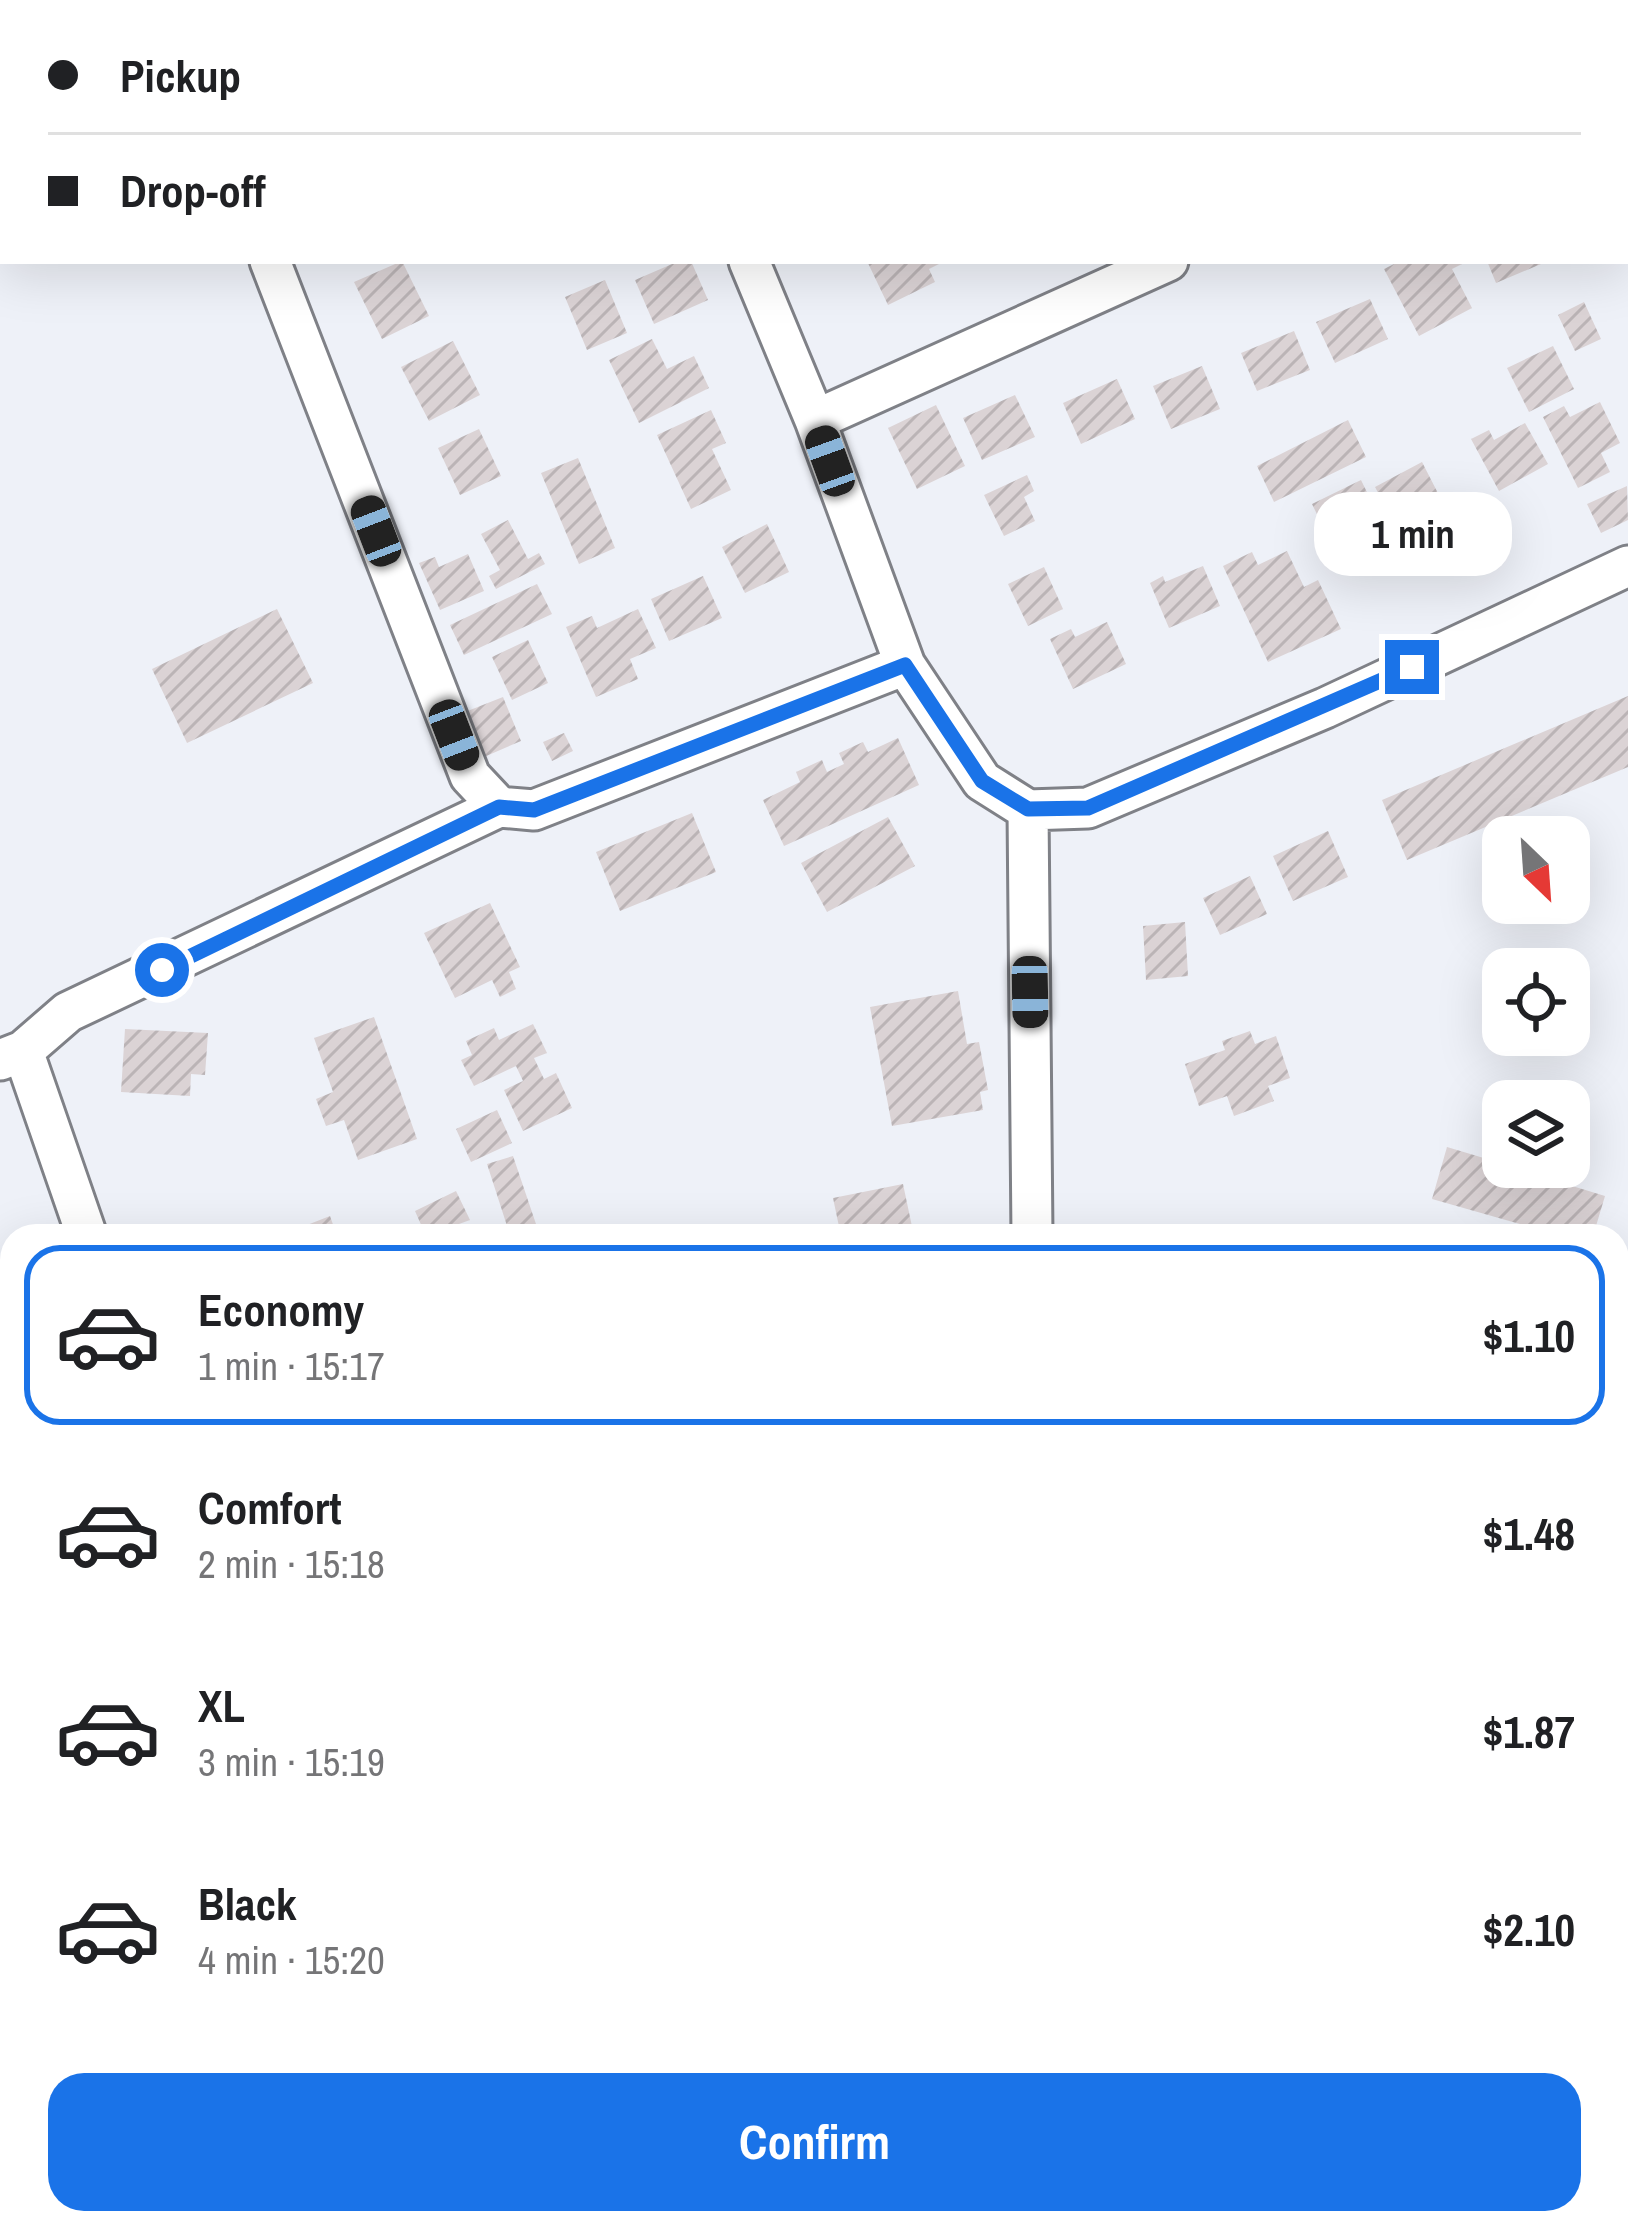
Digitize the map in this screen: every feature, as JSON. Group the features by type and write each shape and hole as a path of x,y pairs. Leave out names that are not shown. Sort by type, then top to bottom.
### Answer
{"street":[{"path":"271,264 470,776 499,807"},
{"path":"750,264 815,420 905,665 982,781 1028,809 1088,808 1325,708 1628,566"},
{"path":"815,420 1161,264"},
{"path":"82,1224 12,1055 68,1012 499,807 534,810 905,665"},
{"path":"1028,809 1032,1224"}],"building":[{"path":"403,264 429,316 382,339 354,282"},
{"path":"672,264 692,264 708,300 654,324 635,280"},
{"path":"868,264 939,264 929,269 935,282 888,305"},
{"path":"1394,264 1462,264 1452,269 1472,308 1419,336 1384,269"},
{"path":"1488,264 1541,264 1496,283"},
{"path":"605,280 627,333 587,350 565,297"},
{"path":"1370,299 1388,339 1335,363 1316,322"},
{"path":"1584,302 1601,339 1575,351 1558,315"},
{"path":"1294,331 1310,370 1257,391 1241,353"},
{"path":"652,339 667,369 694,356 709,388 639,423 609,360"},
{"path":"453,341 480,395 429,421 401,367"},
{"path":"1553,346 1574,389 1529,412 1507,368"},
{"path":"1202,366 1220,409 1171,429 1153,386"},
{"path":"1117,379 1135,419 1081,444 1063,403"},
{"path":"1015,395 1035,437 982,460 963,418"},
{"path":"1600,402 1620,443 1601,453 1610,472 1578,488 1543,417 1564,406 1570,417"},
{"path":"936,405 965,466 917,489 888,428"},
{"path":"711,410 726,443 712,449 731,490 691,509 657,435"},
{"path":"1348,420 1366,457 1274,502 1257,466"},
{"path":"1525,423 1548,464 1499,491 1471,439 1489,430 1494,440"},
{"path":"479,429 501,476 460,495 438,448"},
{"path":"578,458 615,548 579,564 541,473"},
{"path":"1422,462 1445,507 1399,532 1375,487"},
{"path":"1027,475 1034,491 1024,497 1035,521 1004,536 984,495"},
{"path":"1361,480 1381,521 1332,545 1312,504"},
{"path":"1627,486 1628,520 1601,533 1587,504"},
{"path":"508,520 528,559 539,553 545,564 496,589 489,576 500,570 481,534"},
{"path":"767,524 789,572 745,593 722,547"},
{"path":"1287,551 1304,587 1318,580 1341,629 1268,662 1223,566 1252,552 1258,565"},
{"path":"468,554 484,591 440,610 419,563 435,557 439,567"},
{"path":"1203,566 1220,606 1169,628 1150,583 1163,576 1165,582"},
{"path":"1044,567 1063,609 1028,626 1008,584"},
{"path":"703,576 722,618 669,641 651,599"},
{"path":"537,584 552,614 464,655 450,625"},
{"path":"277,609 313,683 187,743 152,669"},
{"path":"638,609 656,648 630,659 638,679 596,697 566,627 592,616 597,628"},
{"path":"1107,622 1126,664 1073,689 1050,639 1071,629 1075,637"},
{"path":"528,640 548,683 512,700 492,657"},
{"path":"1628,696 1628,767 1512,816 1482,816 1482,828 1407,860 1382,800"},
{"path":"503,697 521,741 484,757 465,712"},
{"path":"564,733 573,751 552,761 543,742"},
{"path":"898,738 919,785 784,846 763,800 800,782 796,772 822,760 827,772 844,764 839,753 863,742 868,752"},
{"path":"692,813 716,872 620,911 596,852"},
{"path":"888,817 915,866 827,912 801,863"},
{"path":"1328,831 1348,877 1293,901 1273,856"},
{"path":"1250,876 1267,914 1220,935 1203,898"},
{"path":"490,903 520,967 509,972 516,989 500,997 492,980 455,998 424,933"},
{"path":"1185,922 1188,976 1146,980 1143,926"},
{"path":"958,991 967,1044 979,1042 988,1090 980,1092 983,1110 892,1126 870,1007"},
{"path":"374,1017 417,1139 358,1160 344,1120 326,1126 316,1099 333,1092 314,1038"},
{"path":"533,1024 547,1053 534,1058 544,1079 556,1073 572,1108 523,1131 504,1090 523,1081 516,1066 474,1086 461,1060 472,1055 466,1041 494,1028 499,1040"},
{"path":"125,1029 208,1033 205,1075 191,1074 190,1096 121,1092"},
{"path":"1250,1031 1255,1044 1276,1036 1290,1078 1268,1086 1274,1101 1234,1116 1227,1096 1199,1106 1185,1064 1225,1050 1222,1041"},
{"path":"497,1110 512,1143 471,1162 456,1129"},
{"path":"1447,1147 1482,1158 1482,1188 1579,1188 1605,1196 1597,1224 1520,1224 1432,1199"},
{"path":"513,1156 536,1224 506,1224 487,1164"},
{"path":"903,1184 911,1224 838,1224 833,1198"},
{"path":"456,1191 470,1220 421,1224 415,1211"},
{"path":"330,1216 333,1224 310,1224"}],"route":[{"path":"162,970 499,807 534,810 905,665 982,781 1028,809 1088,808 1412,667"}]}
